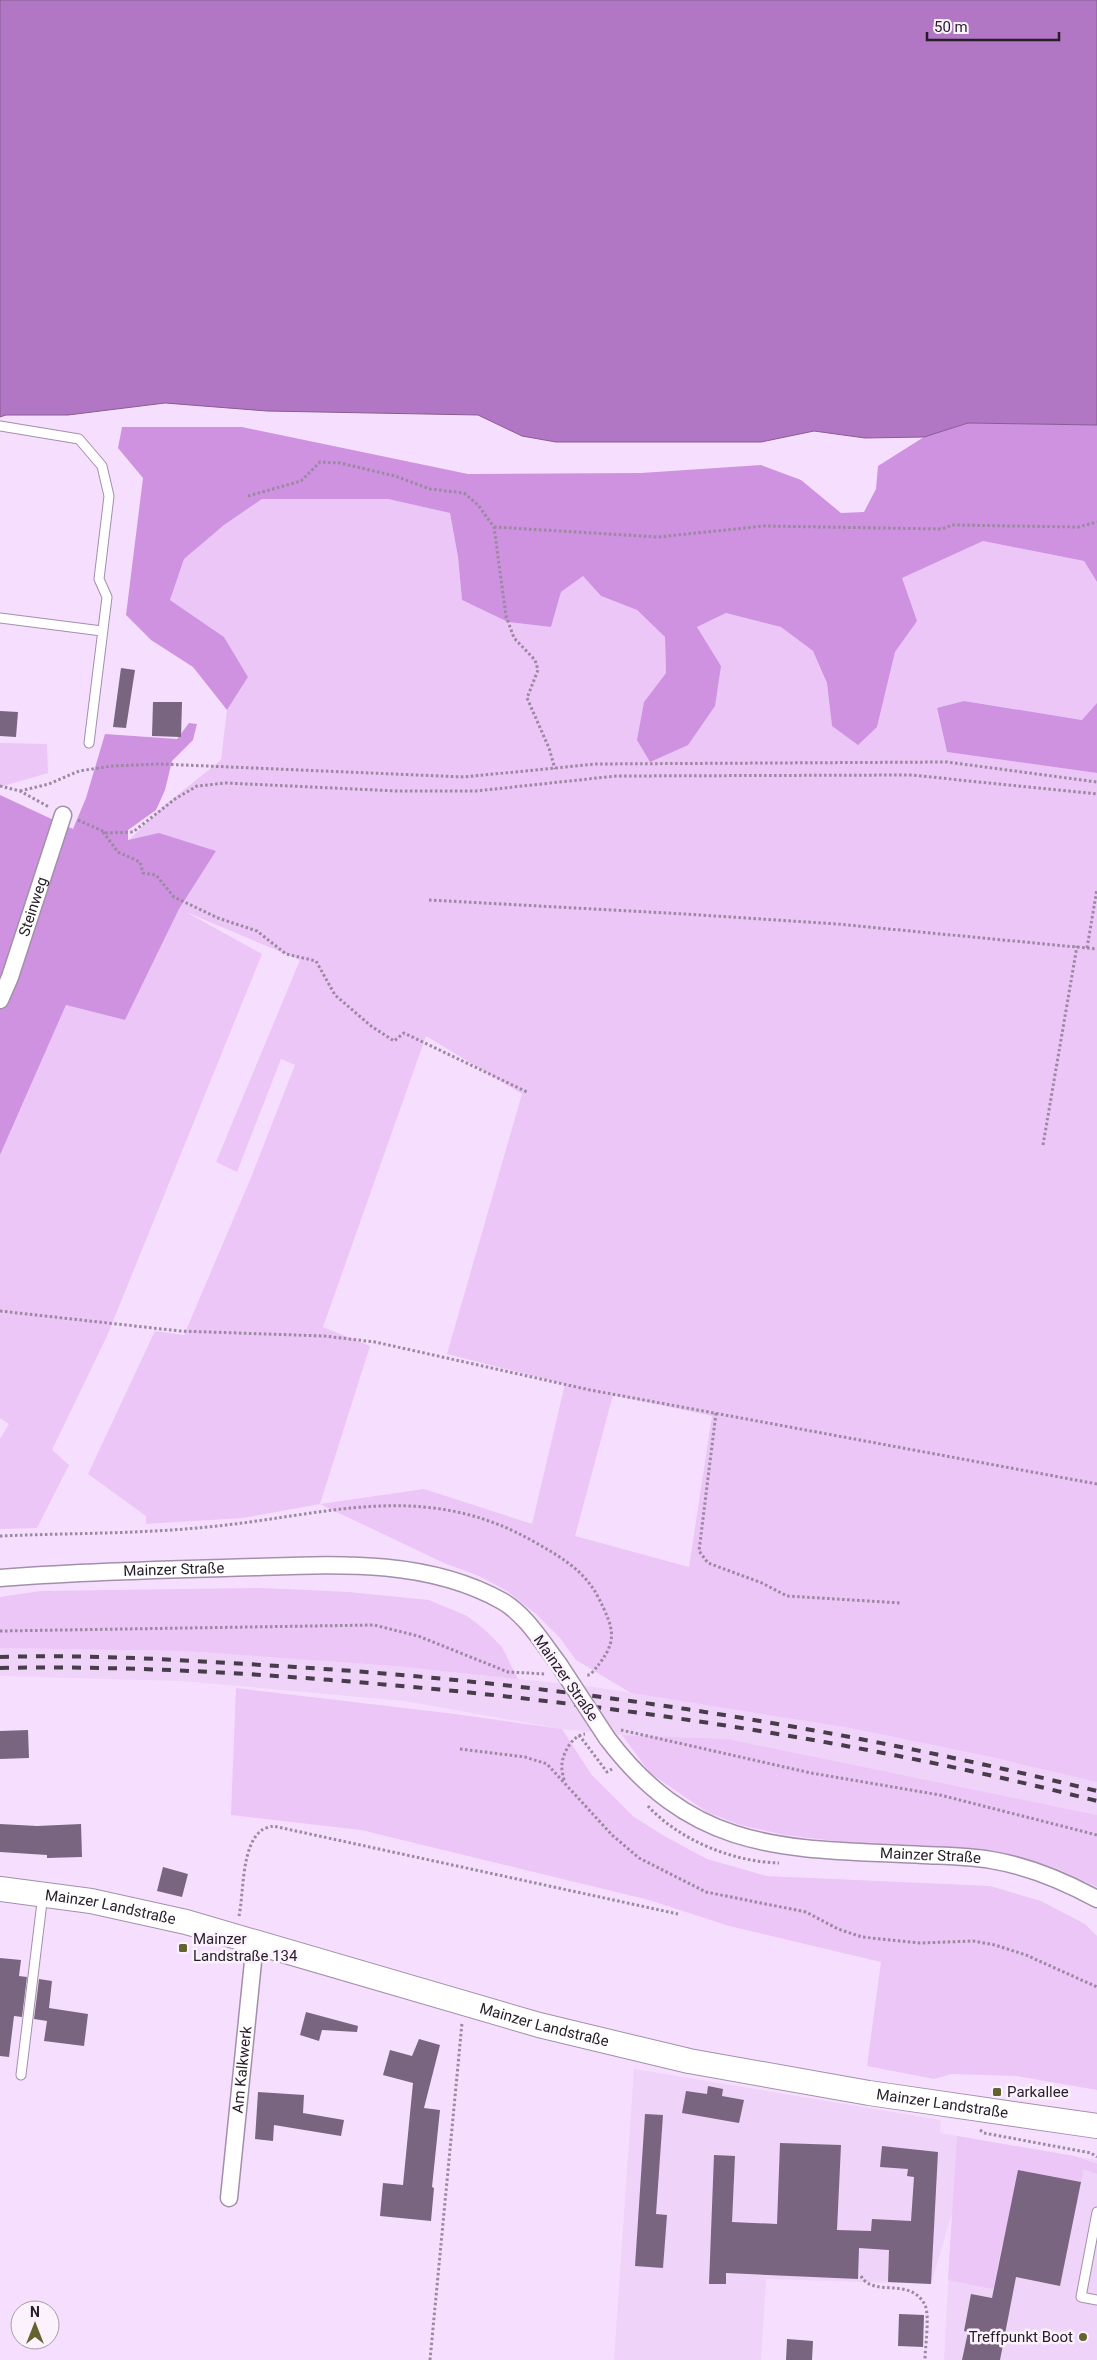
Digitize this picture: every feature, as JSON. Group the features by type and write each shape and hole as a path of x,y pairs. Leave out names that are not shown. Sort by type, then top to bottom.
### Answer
{"main road":[{"name":"Mainzer Landstraße","path":"0,1889 43,1894 138,1911 244,1939 539,2025 668,2056 860,2092 1095,2128"}],"street":[{"name":"Steinweg","path":"0,1000 63,815"},
{"name":"Mainzer Straße","path":"0,1578 85,1571 343,1565 422,1572 472,1586 504,1602 528,1624 556,1668 611,1734 628,1765 650,1788 681,1809 728,1833 759,1842 801,1849 991,1860 1031,1869 1058,1879 1097,1899"},
{"name":"Am Kalkwerk","path":"229,2198 244,1939"}],"lane":[{"path":"0,426 79,440 102,466 109,496 99,579 107,597 89,743"},
{"path":"0,618 102,630"},
{"path":"20,2075 43,1894"},
{"path":"1097,2212 1081,2297 1097,2300"}],"path":[{"path":"248,496 301,481 320,462 340,463 395,476 430,489 464,493 478,505 494,527 506,616 514,638 535,660 538,670 527,698 549,748 555,769"},
{"path":"494,527 658,537 764,526 942,529 952,525 1078,527 1097,522"},
{"path":"20,791 49,784 79,772 112,766 160,764 464,777 595,764 947,762 1097,782"},
{"path":"0,786 20,791 63,815 103,831 133,832 175,799 197,786 226,783 398,791 476,791 616,776 902,775 944,777 1097,794"},
{"path":"103,831 118,852 140,862 143,873 156,875 174,897 218,918 257,931 286,954 316,961 335,995 371,1026 394,1041 404,1034 527,1092"},
{"path":"1087,948 1097,889"},
{"path":"429,900 685,914 1097,949"},
{"path":"1043,1145 1076,946"},
{"path":"0,1311 180,1332 324,1336 375,1342 590,1390 1097,1484"},
{"path":"716,1413 699,1551 708,1563 762,1583 787,1596 900,1603"},
{"path":"0,1536 207,1527 352,1506 413,1505 471,1514 521,1534 569,1562 592,1586 611,1623 612,1642 603,1661 590,1675 581,1675"},
{"path":"0,1631 374,1625 418,1636 508,1672 556,1668"},
{"path":"611,1734 625,1730 811,1773 940,1795 1097,1835"},
{"path":"564,1780 562,1764 573,1740 579,1735 588,1734"},
{"path":"579,1735 607,1772 612,1769"},
{"path":"460,1750 525,1756 547,1764 564,1780 612,1835 638,1858 706,1892 806,1912 838,1929 862,1937 920,1943 973,1941 996,1945 1026,1955 1097,1987"},
{"path":"244,1939 251,1844 262,1830 273,1826 678,1914"},
{"path":"430,2360 462,2023"},
{"path":"978,2129 984,2133 1091,2153 1097,2157"},
{"path":"861,2276 865,2282 872,2286 903,2288 916,2294 925,2306 925,2360"}],"shaded area":[{"path":"0,0 1097,0 1097,425 968,423 924,437 865,438 814,431 761,442 556,442 522,436 478,415 267,411 165,403 68,415 6,415 0,417"},
{"path":"968,423 1097,425 1097,582 1084,561 983,541 902,578 917,621 895,652 877,727 858,745 832,726 827,683 813,651 781,627 726,613 697,627 721,666 715,706 688,745 650,762 637,740 644,702 666,673 665,637 637,610 601,596 583,576 561,592 551,627 508,622 462,600 458,557 450,513 388,499 262,499 224,525 184,559 170,600 224,637 248,677 227,710 193,667 151,640 126,615 143,478 118,448 122,427 242,427 468,474 641,473 761,465 801,480 841,513 864,512 876,489 878,466 924,437"},
{"path":"262,499 388,499 450,513 458,557 462,600 508,622 551,627 561,592 583,576 601,596 637,610 665,637 666,673 644,702 721,666 697,627 726,613 781,627 813,651 827,683 832,726 877,727 895,652 916,621 901,578 983,541 1084,561 1097,582 1097,703 1083,720 964,701 937,709 947,752 1097,773 1097,1782 991,1757 850,1728 631,1693 576,1660 560,1638 536,1614 507,1591 479,1576 444,1563 320,1504 243,1518 146,1524 146,1516 88,1474 155,1331 184,1335 250,1180 295,1065 281,1059 237,1172 216,1162 300,960 186,912 262,954 107,1336 52,1450 69,1465 37,1528 0,1529 0,1439 9,1424 0,1418 0,1155 66,1005 125,1020 179,909 216,851 128,841 165,805 221,760 227,710 248,677 224,637 170,600 184,559 224,525","holes":["426,1036 522,1094 447,1354 565,1384 532,1524 424,1489 320,1504 370,1346 323,1327","613,1395 712,1416 689,1567 575,1536"]},
{"path":"964,701 1082,720 1097,703 1097,773 947,752 937,708"},
{"path":"189,723 197,724 193,740 172,761 165,790 156,810 128,830 128,840 159,833 216,851 179,909 125,1020 66,1005 0,1155 0,795 73,829 86,798 105,734 177,739"},
{"path":"0,743 47,744 48,773 0,787"},
{"path":"263,1588 349,1592 429,1600 467,1616 484,1629 502,1647 518,1679 395,1666 185,1651 0,1648 0,1597 40,1591"},
{"path":"0,1648 185,1651 395,1666 594,1687 850,1728 991,1757 1097,1782 1097,1815 728,1739 622,1735 562,1729 404,1701 181,1681 0,1676"},
{"path":"236,1688 455,1714 562,1729 591,1774 634,1817 707,1859 767,1876 990,1886 1041,1901 1085,1924 1097,1936 1097,2090 1016,2076 951,2074 934,2079 867,2066 881,1962 729,1926 649,1900 361,1830 231,1815"},
{"path":"622,1735 728,1739 1097,1815 1097,1887 1056,1868 996,1852 853,1843 785,1835 740,1825 707,1812 650,1773"},
{"path":"634,2069 941,2120 940,2133 1097,2160 1097,2360 944,2360 952,2214 931,2284 766,2279 761,2360 614,2360"},
{"path":"957,2136 1074,2156 1097,2164 1097,2174 1083,2169 1081,2182 1019,2170 1008,2222 1045,2253 1002,2244 993,2289 948,2280"}],"building":[{"path":"121,668 135,670 126,728 113,727"},
{"path":"153,702 182,702 181,737 152,736"},
{"path":"0,711 18,712 16,737 0,736"},
{"path":"28,1730 29,1758 0,1759 0,1731"},
{"path":"0,1824 37,1826 81,1824 82,1857 47,1858 47,1855 0,1852"},
{"path":"163,1867 188,1874 182,1897 157,1891"},
{"path":"0,1958 21,1960 19,1976 27,1977 22,2017 14,2016 9,2057 0,2056"},
{"path":"39,1979 52,1981 49,2008 88,2014 84,2046 44,2041 47,2021 34,2019"},
{"path":"306,2012 358,2026 357,2032 322,2030 319,2041 300,2035"},
{"path":"419,2039 440,2045 424,2108 440,2110 432,2187 434,2188 431,2221 380,2216 383,2183 403,2185 413,2083 383,2075 390,2050 412,2056"},
{"path":"708,2086 723,2089 722,2096 744,2100 739,2123 682,2113 686,2091 707,2094"},
{"path":"258,2092 304,2095 303,2113 344,2120 341,2136 274,2125 273,2141 255,2139"},
{"path":"645,2114 663,2115 656,2214 667,2215 663,2268 635,2266"},
{"path":"780,2143 841,2145 837,2230 871,2231 872,2219 911,2221 914,2177 907,2176 908,2169 880,2167 882,2146 938,2152 931,2284 888,2282 889,2250 859,2248 858,2279 726,2273 726,2284 709,2284 714,2155 735,2156 732,2222 777,2224"},
{"path":"1018,2170 1081,2182 1060,2286 1016,2277 1000,2360 962,2360 968,2332 964,2331 971,2294 992,2298"},
{"path":"899,2314 924,2315 923,2347 898,2346"},
{"path":"787,2339 813,2341 812,2360 786,2360"}],"railway":[{"path":"0,1657 111,1657 184,1660 295,1667 497,1684 699,1711 799,1728 899,1747 1097,1791"},
{"path":"0,1668 111,1668 278,1676 527,1699 691,1720 773,1733 936,1764 1017,1781 1097,1801"}],"place":[{"name":"Mainzer Landstraße 134","path":"183,1948"},
{"name":"Parkallee","path":"997,2092"},
{"name":"Treffpunkt Boot","path":"1083,2337"}]}
